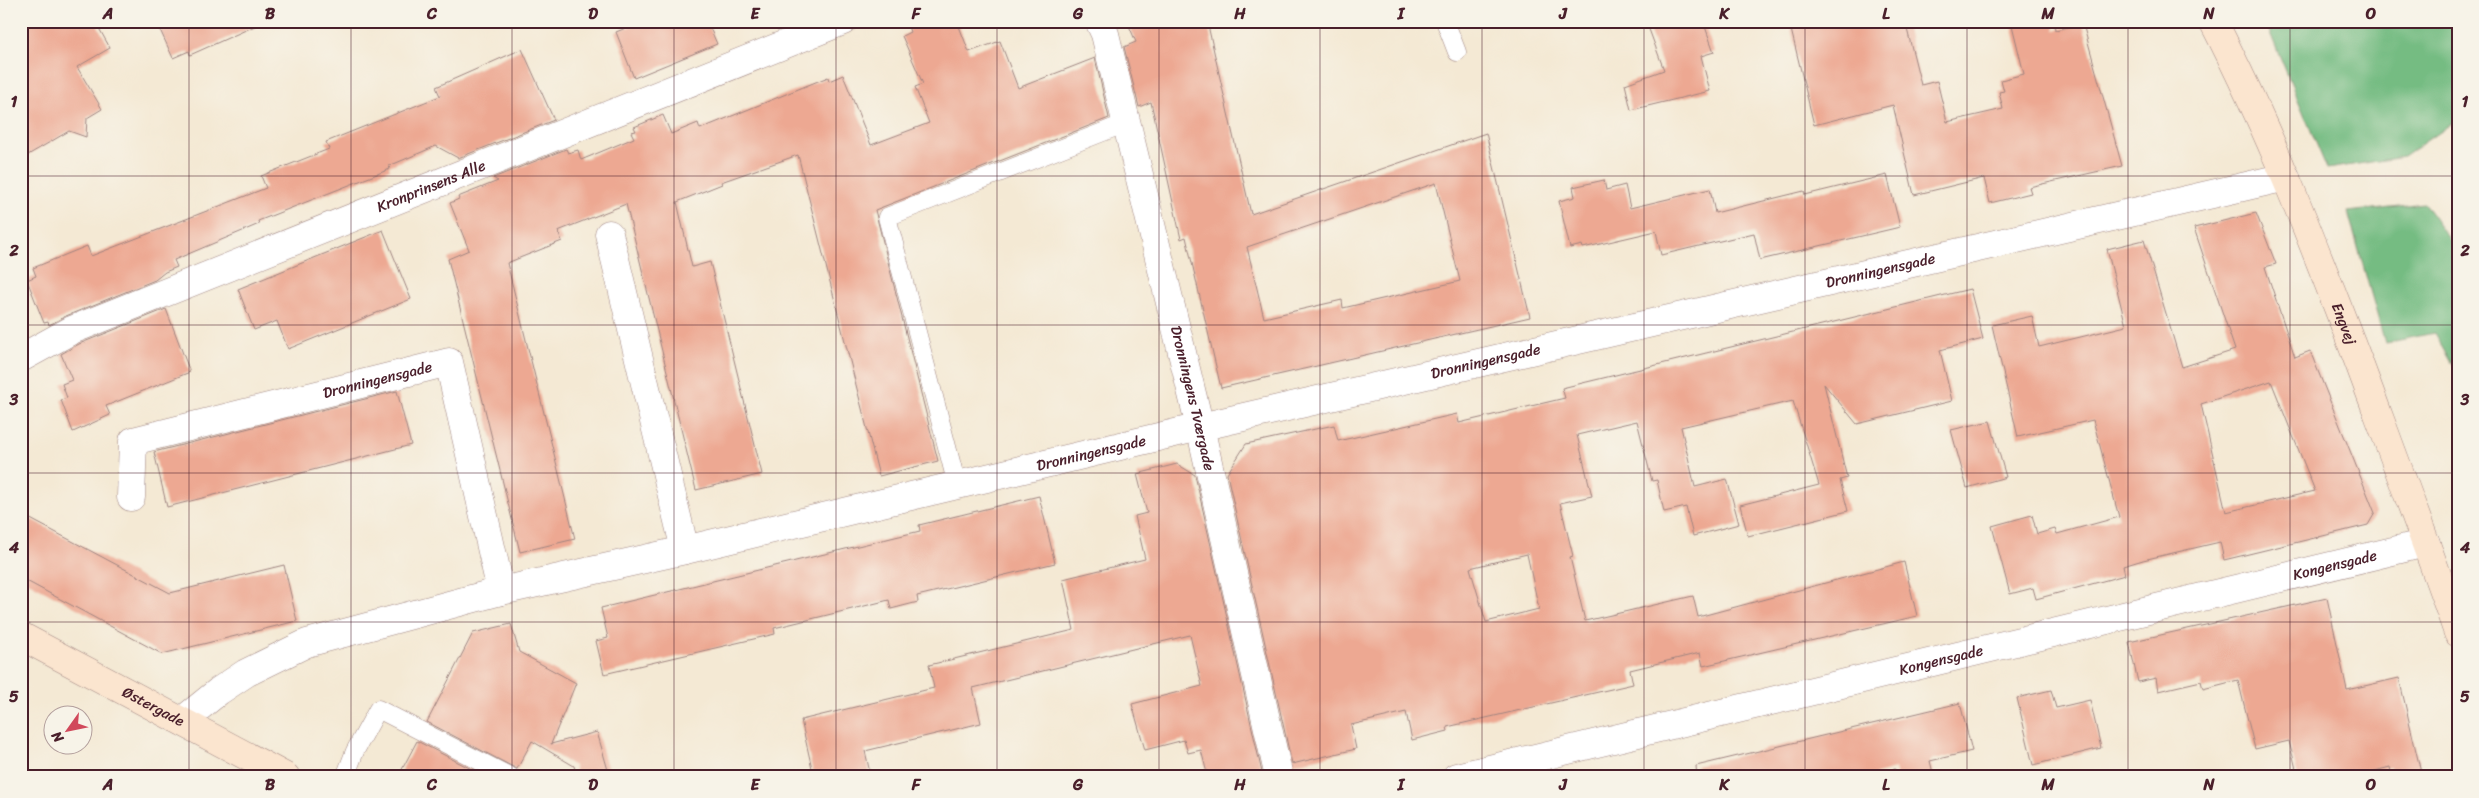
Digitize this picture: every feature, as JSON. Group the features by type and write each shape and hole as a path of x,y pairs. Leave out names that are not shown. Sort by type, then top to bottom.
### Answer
{"street":[{"name":"Kronprinsens Alle","path":"21,358 72,330 843,21"},
{"name":"Dronningens Tværgade","path":"1099,21 1105,34 1200,427 1278,777"},
{"name":"Engvej","path":"2213,21 2248,87 2286,177 2426,543 2458,633"},
{"name":"Dronningensgade","path":"182,721 219,691 246,673 307,643 501,591 685,550 1200,427 2286,177"},
{"path":"609,234 685,550"},
{"name":"Dronningensgade","path":"131,497 133,441 449,362 501,591"},
{"name":"Kongensgade","path":"1456,777 2426,543"},
{"name":"Østergade","path":"21,636 286,777"}],"lane":[{"path":"1445,21 1457,52"},
{"path":"956,485 887,217 1126,123"},
{"path":"345,777 355,751 378,709 511,777"}],"green space":[{"path":"2265,21 2458,21 2458,119 2403,157 2327,169"},
{"path":"2424,203 2458,252 2458,375 2434,333 2385,343 2348,212"}],"building":[{"path":"21,21 95,21 110,48 77,67 102,109 87,118 86,137 69,131 21,159"},
{"path":"156,21 266,21 190,55 189,51 173,58"},
{"path":"643,21 707,21 717,44 634,78 616,32"},
{"path":"906,21 957,21 969,52 1000,41 1018,88 1095,58 1109,118 875,210 938,461 879,476 798,155 721,182 722,184 677,202 692,267 710,262 762,474 696,490 626,204 558,231 562,241 507,263 575,539 520,552 448,259 469,250 450,203 459,199 458,197 498,181 493,178 566,149 568,153 578,150 581,160 634,138 631,132 636,131 634,127 663,115 671,134 698,123 700,129 828,77 829,81 843,75 871,145 929,123 915,87 923,84 902,36 910,32"},
{"path":"1127,21 1207,21 1251,214 1486,133 1530,317 1221,388 1186,237 1181,239 1151,102 1139,107 1124,47 1136,42","holes":["1436,183 1460,281 1343,308 1342,300 1264,318 1247,247"]},
{"path":"1646,21 1703,21 1714,52 1701,56 1710,91 1631,110 1625,84 1664,70"},
{"path":"1789,21 1905,21 1921,85 1937,81 1947,122 2003,109 1999,92 2004,91 2001,80 2024,74 2011,21 2054,21 2055,30 2083,24 2122,166 2029,187 2031,193 1990,203 1984,178 1914,195 1893,105 1814,125"},
{"path":"522,49 554,120 458,158 436,146 389,166 390,169 258,221 259,224 174,260 177,267 165,272 155,280 66,316 49,325 48,322 44,323 27,280 36,276 33,268 87,246 91,256 266,188 261,176 329,149 326,142 440,96 436,87"},
{"path":"1887,175 1900,227 1760,260 1754,233 1661,255 1656,231 1583,248 1582,245 1570,248 1559,201 1575,197 1573,187 1604,180 1606,190 1625,185 1630,208 1710,189 1715,213 1804,191 1805,195"},
{"path":"2256,213 2276,264 2265,267 2295,357 2310,351 2375,513 2368,525 2224,560 2220,542 2123,566 2125,575 2036,599 2033,588 2010,594 1992,526 2032,515 2037,534 2055,529 2057,534 2119,517 2093,420 2018,437 1992,325 2032,316 2039,347 2126,326 2107,249 2144,240 2182,367 2235,350 2194,228","holes":["2271,381 2315,491 2226,512 2201,404"]},
{"path":"383,230 411,299 288,349 277,321 254,330 238,289"},
{"path":"1970,289 1983,339 1940,350 1952,401 1857,424 1824,384 1847,478 1840,480 1848,511 1748,536 1740,505 1819,485 1793,401 1681,427 1695,487 1727,479 1739,524 1693,536 1686,507 1664,512 1657,480 1652,481 1637,421 1577,435 1592,496 1560,503 1573,556 1570,557 1585,621 1693,596 1698,617 1904,562 1917,616 1703,666 1700,653 1630,670 1633,684 1447,727 1448,731 1412,740 1406,712 1351,725 1356,749 1292,764 1227,474 1246,444 1334,425 1338,441 1457,414 1459,423 1565,398 1562,388","holes":["1527,554 1539,609 1486,622 1470,568"]},
{"path":"166,309 190,372 106,406 110,415 73,432 61,400 67,398 62,384 72,380 61,354 79,344"},
{"path":"397,391 411,445 167,507 154,452"},
{"path":"1990,421 2006,477 1967,488 1951,430"},
{"path":"1177,464 1195,475 1263,777 1208,777 1201,750 1188,753 1184,740 1145,750 1132,704 1202,686 1190,635 973,688 981,723 865,751 871,777 814,777 801,720 934,688 929,665 1074,630 1063,579 1145,559 1135,516 1147,513 1137,474"},
{"path":"1039,496 1055,563 917,596 918,602 891,609 889,600 774,628 775,634 604,674 596,641 608,638 601,608 920,531 919,525"},
{"path":"21,514 170,593 284,565 297,621 162,654 21,578"},
{"path":"2327,598 2347,690 2399,678 2422,777 2392,777 2390,767 2352,777 2298,777 2289,741 2255,749 2238,680 2203,689 2201,681 2158,691 2156,678 2138,682 2129,642"},
{"path":"511,624 519,652 576,683 551,744 597,732 610,777 577,777 574,766 532,741 517,769 427,722 473,633"},
{"path":"2051,690 2056,708 2090,700 2101,748 2033,765 2017,698"},
{"path":"1960,703 1972,751 1930,761 1934,777 1897,777 1895,769 1865,777 1697,777 1696,766"},
{"path":"417,741 487,777 398,777"}]}
